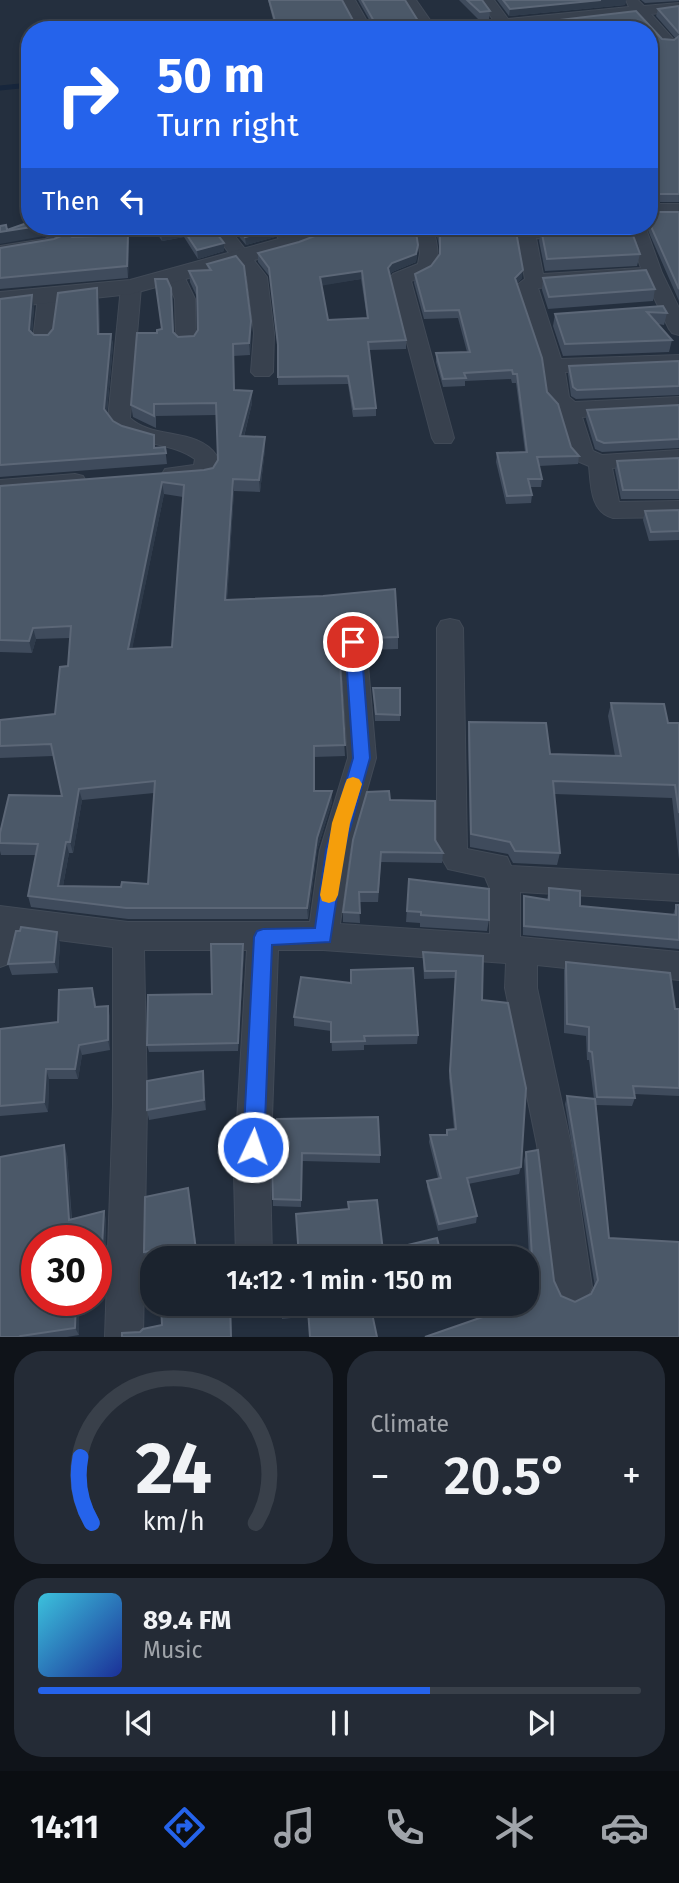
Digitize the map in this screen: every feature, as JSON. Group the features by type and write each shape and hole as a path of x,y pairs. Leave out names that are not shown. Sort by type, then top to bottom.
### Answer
{"street":[{"path":"348,0 360,21"},
{"path":"409,1 431,0"},
{"path":"486,0 502,21"},
{"path":"557,0 574,21"},
{"path":"409,1 423,21"},
{"path":"585,21 635,5 679,7"},
{"path":"635,5 649,21"},
{"path":"658,31 668,42"},
{"path":"658,211 679,211"},
{"path":"0,252 50,244 70,235"},
{"path":"226,235 257,277 264,333 262,372"},
{"path":"0,300 131,287 244,257 286,235"},
{"path":"426,235 429,253 427,266 417,273 400,278 443,438"},
{"path":"526,235 536,281"},
{"path":"639,235 652,273 679,329"},
{"path":"652,273 536,281 527,285 553,366 559,400 569,408 582,410 679,404"},
{"path":"174,276 184,288 187,300 186,342"},
{"path":"131,287 119,419 123,427 131,431 180,440 197,447 206,456 205,472 153,476"},
{"path":"43,340 48,297"},
{"path":"643,310 669,308"},
{"path":"538,319 565,317"},
{"path":"553,366 679,361"},
{"path":"569,408 583,455 600,463 679,457"},
{"path":"600,463 603,491 608,507 613,510 679,509"},
{"path":"0,488 100,480"},
{"path":"450,628 452,850 458,860 496,866 502,878 521,988 554,1145 573,1287"},
{"path":"323,936 335,850 362,758 353,642"},
{"path":"502,878 679,888"},
{"path":"0,953 3,920 128,936 323,936 514,949 679,966"},
{"path":"124,1337 130,1105 128,936"},
{"path":"254,1246 252,1173 263,937"}],"building":[{"path":"269,0 342,0 353,21 275,21"},
{"path":"362,0 405,0 418,21 374,21"},
{"path":"467,0 482,0 490,11 480,12"},
{"path":"503,0 601,0 510,9"},
{"path":"679,6 679,33 658,9"},
{"path":"636,11 645,21 551,21"},
{"path":"658,35 662,39 674,40 679,36 679,194 658,194"},
{"path":"658,212 679,212 679,289 655,235 658,235"},
{"path":"6,225 7,230 21,225 21,229 0,232 0,226"},
{"path":"63,235 128,235 127,266 0,278 0,248"},
{"path":"187,235 218,235 224,243 197,250"},
{"path":"317,235 416,235 416,254 392,263 388,268 406,340 368,342 376,408 354,409 348,376 278,377 278,345 269,268 258,253","holes":["362,271 368,318 328,320 320,277"]},
{"path":"517,235 523,270 515,278 542,358 547,392 558,404 571,447 579,456 537,457 542,479 528,479 532,495 507,496 497,453 527,452 517,374 513,374 512,370 464,373 466,378 443,379 436,353 470,352 459,310 425,311 415,274 431,266 440,254 440,237"},
{"path":"542,235 633,235 640,254 547,259"},
{"path":"236,256 244,266 251,321 249,343 233,344 234,390 252,391 240,436 265,437 259,480 233,479 225,600 323,596 395,589 398,637 370,638 365,622 354,619 343,621 338,629 345,745 314,746 314,791 332,791 317,838 307,908 126,908 28,896 38,844 0,843 9,795 62,796 51,744 0,746 0,720 55,714 60,667 68,666 71,626 33,628 29,641 0,640 0,486 213,468 218,460 216,403 154,404 154,416 131,405 137,333 157,333 157,330 162,329 155,279 167,279 171,288 173,332 178,337 194,336 198,330 197,287 189,271 211,270 207,264","holes":["162,482 184,485 172,647 128,649","155,781 148,884 122,882 121,887 58,886 66,842 70,842 79,789"]},
{"path":"646,270 655,289 549,297 543,278"},
{"path":"97,288 98,334 111,334 104,409 113,421 122,426 154,435 154,448 165,447 166,453 0,465 0,299 32,295 29,330 34,335 48,335 53,329 58,293"},
{"path":"663,306 667,313 647,312 672,340 565,344 555,314"},
{"path":"679,361 679,386 577,390 573,387 569,366"},
{"path":"679,405 679,439 604,443 597,440 587,410"},
{"path":"679,458 679,490 623,490 617,461"},
{"path":"679,510 679,531 651,532 645,511"},
{"path":"373,688 400,688 400,715 376,714"},
{"path":"611,703 664,704 668,723 679,723 679,813 675,785 553,781 560,853 515,851 510,842 471,834 469,722 546,723 550,754 621,756"},
{"path":"389,791 390,800 435,801 435,840 443,853 381,852 378,892 359,892 360,913 343,912 353,840 367,792"},
{"path":"409,879 489,889 489,920 421,915 421,912 407,911"},
{"path":"549,888 580,891 580,906 676,915 676,905 679,905 679,940 524,926 524,896 549,900"},
{"path":"21,927 57,932 54,962 8,964 16,931 20,931"},
{"path":"211,944 243,944 238,1043 147,1045 148,995 212,994"},
{"path":"423,952 483,956 482,1000 508,1003 526,1088 521,1167 467,1178 477,1216 439,1224 427,1181 441,1178 430,1135 447,1135 447,1130 456,1129 450,1071 456,971 425,971"},
{"path":"566,962 670,973 675,1009 679,1009 679,1088 633,1086 635,1098 597,1097 592,1052 589,1051 589,1027 567,1024"},
{"path":"413,968 418,1035 364,1036 365,1041 331,1042 331,1022 294,1017 301,977 351,983 351,970"},
{"path":"92,988 95,1007 108,1006 108,1040 79,1045 75,1069 46,1069 44,1102 0,1106 0,1029 58,1022 59,990"},
{"path":"203,1071 204,1100 147,1110 147,1081"},
{"path":"567,1096 595,1099 609,1238 679,1242 679,1337 425,1337 485,1316 539,1316 539,1246 531,1246 526,1152 538,1150 554,1281 561,1296 575,1302 591,1294 598,1280"},
{"path":"378,1117 380,1155 302,1153 301,1200 273,1199 272,1167 277,1119"},
{"path":"64,1145 69,1220 104,1211 103,1225 21,1225 21,1316 75,1316 75,1328 22,1337 0,1337 0,1157"},
{"path":"188,1188 195,1246 144,1246 145,1197"},
{"path":"377,1200 382,1246 298,1246 296,1214 349,1209 348,1202"},
{"path":"437,1238 439,1246 404,1246"},
{"path":"162,1316 230,1316 231,1337 122,1337 122,1333 140,1332 162,1325"},
{"path":"308,1316 373,1316 377,1337 310,1337"}],"waterway":[{"path":"0,88 21,86"}],"slow traffic":[{"path":"329,895 335,850 353,784"}],"route":[{"path":"253,1147 263,937 323,936 335,850 362,758 353,642"}]}
